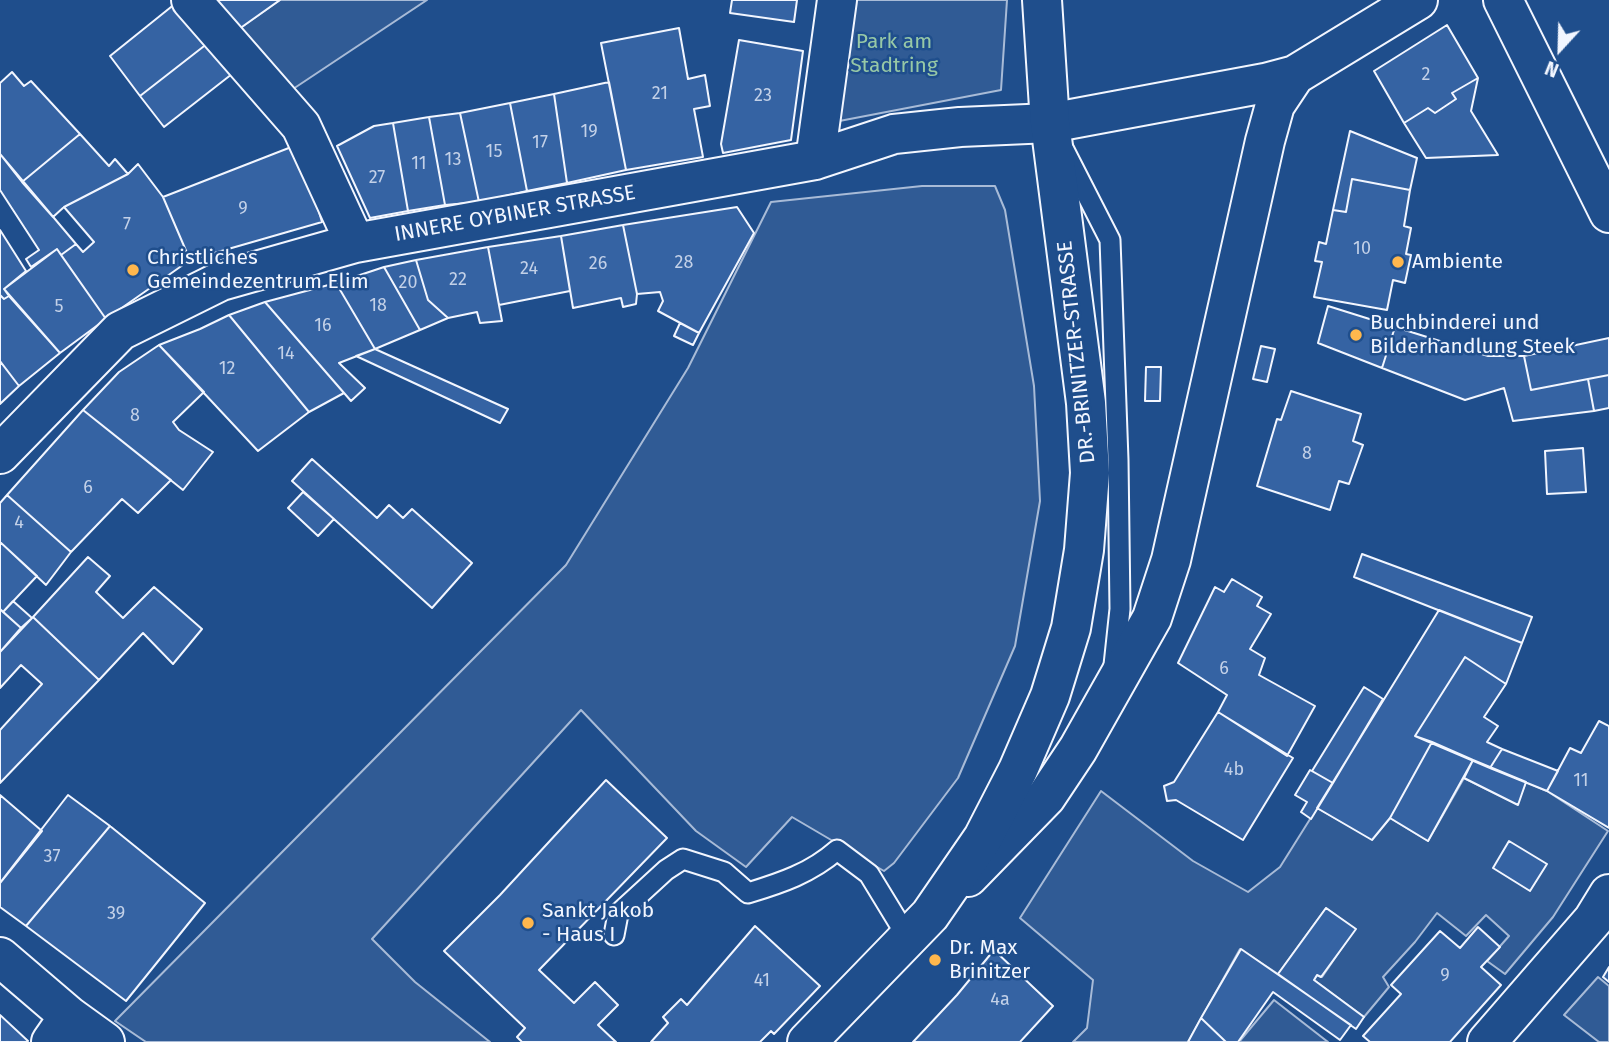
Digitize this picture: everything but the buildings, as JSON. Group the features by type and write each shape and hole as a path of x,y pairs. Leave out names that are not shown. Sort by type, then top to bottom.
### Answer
{"main road":[{"path":"191,0 301,127 355,243"},
{"path":"815,160 837,0"},
{"name":"DR.-BRINITZER-STRASSE","path":"807,1042 919,927 983,838 1018,770 1050,696 1071,628 1084,550 1090,472 1086,403 1050,123 1042,0"},
{"path":"919,927 1046,797 1078,749 1152,618 1171,560 1275,105 1295,75 1418,0"},
{"path":"1503,0 1609,213"},
{"name":"INNERE OYBINER STRASSE","path":"0,454 120,331 221,281 355,243 815,160 894,134 960,127 1050,123 1295,75"},
{"path":"1487,1042 1593,920 1609,894"},
{"path":"0,957 60,1029 105,1042"}],"lane":[{"path":"1050,123 1110,240 1117,418 1120,609 1108,697"},
{"path":"614,935 618,914 666,870 683,859 724,872 748,893 791,880 822,863 837,850 869,874 919,927"}],"shaded area":[{"path":"280,0 427,0 293,89 239,29"},
{"name":"Park am Stadtring","path":"846,0 1007,0 1001,90 829,123"},
{"path":"922,186 995,186 1005,210 1034,386 1040,501 1015,646 958,778 894,863 884,871 792,817 746,867 696,831 581,710 372,939 415,982 490,1042 146,1042 115,1021 566,565 688,368 771,202"},
{"path":"1464,778 1517,804 1526,782 1547,791 1608,831 1553,917 1505,974 1487,961 1509,936 1486,915 1466,936 1437,913 1383,977 1389,987 1364,1017 1314,980 1317,975 1322,977 1355,929 1326,908 1278,974 1240,949 1188,1042 1073,1042 1087,1028 1093,980 1020,918 1101,791 1193,861 1248,892 1280,867 1317,808 1372,839 1390,818 1428,841"},
{"path":"1598,977 1609,986 1609,1042 1599,1042 1564,1015"},
{"path":"1274,1000 1328,1042 1239,1042"}],"place":[{"name":"Ambiente","path":"1398,262"},
{"name":"Christliches Gemeindezentrum Elim","path":"133,270"},
{"name":"Buchbinderei und Bilderhandlung Steek","path":"1356,335"},
{"name":"Sankt Jakob - Haus I","path":"528,923"},
{"name":"Dr. Max Brinitzer","path":"935,960"}]}
